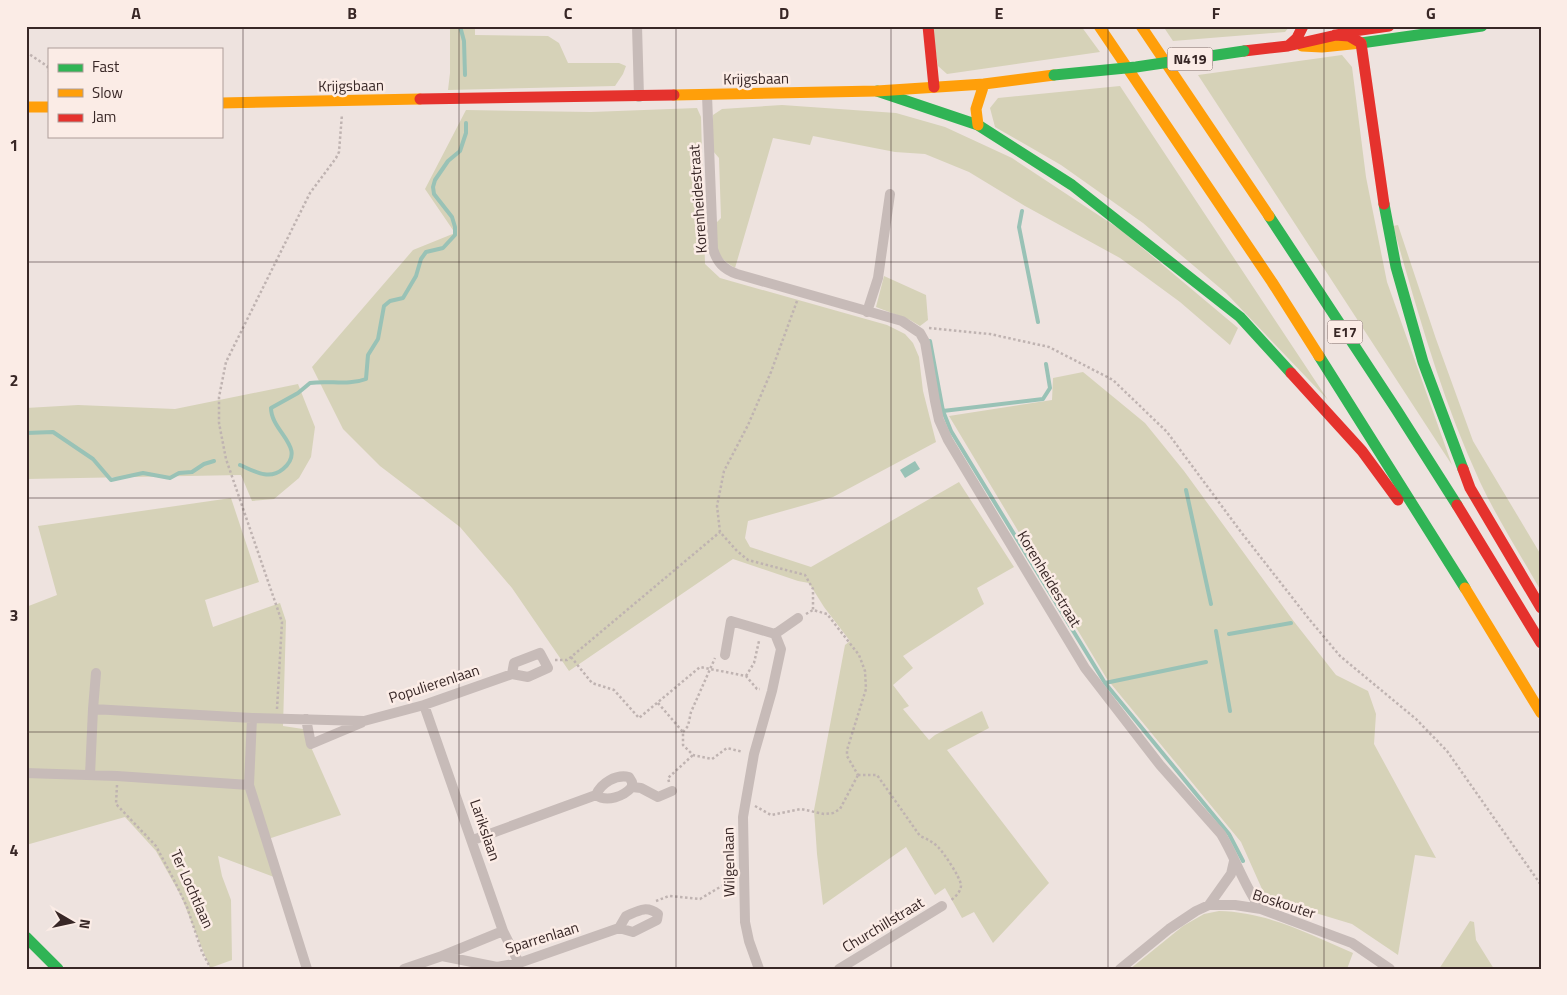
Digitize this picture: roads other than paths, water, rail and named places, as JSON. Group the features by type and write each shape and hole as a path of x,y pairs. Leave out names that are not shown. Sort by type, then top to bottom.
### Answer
{"main road":[{"path":"928,26 934,87"},
{"name":"E17","path":"1099,26 1272,282 1416,508 1541,713"},
{"name":"E17","path":"1140,26 1299,260 1479,539 1541,643"},
{"path":"1288,46 1297,38 1303,26"},
{"name":"Krijgsbaan","path":"222,103 640,97 877,91 984,84 1136,67 1288,46 1388,26"},
{"name":"Krijgsbaan","path":"1288,46 1361,43 1482,26"},
{"path":"1336,35 1347,35 1361,43 1380,180 1394,257 1423,362 1470,488 1541,608"},
{"path":"978,125 976,109 984,84"},
{"path":"877,91 978,125 1072,185 1240,317 1362,451 1395,498 1416,508"},
{"path":"26,107 48,106"},
{"path":"26,937 58,969"}],"street":[{"path":"637,26 640,97"},
{"name":"Korenheidestraat","path":"707,95 713,249 718,261 729,271 902,321 920,334 924,342 937,411 948,440 1085,668 1160,765 1221,834 1251,895 1262,909"},
{"path":"868,312 878,278 890,194"},
{"path":"725,654 731,621 775,634 798,618"},
{"name":"Wilgenlaan","path":"759,969 748,941 745,922 743,817 754,754 772,691 781,649 775,634"},
{"name":"Populierenlaan","path":"306,719 312,744 364,721 424,705 512,674 528,676 548,668 540,653 514,663 512,674"},
{"path":"90,775 96,673"},
{"name":"Larikslaan","path":"424,705 504,931 519,963"},
{"path":"93,709 252,718 249,785 307,969"},
{"name":"Populierenlaan","path":"252,718 364,721"},
{"path":"26,773 117,776 249,785"},
{"path":"473,840 596,795 600,786 606,782 625,776 629,777 632,782 632,787 626,794 612,798 600,798 596,795"},
{"path":"632,787 641,788 658,797 672,791"},
{"path":"1209,905 1231,874 1234,861"},
{"name":"Boskouter","path":"1120,969 1169,929 1196,911 1209,905 1235,905 1262,909 1352,944 1390,969"},
{"name":"Churchillstraat","path":"840,969 942,906"},
{"name":"Sparrenlaan","path":"442,956 497,966 519,963 619,928 632,932 657,920 658,914 652,909 646,908 626,916 619,928"},
{"name":"Sparrenlaan","path":"404,969 504,931"}],"water":[{"path":"915,461 920,469 905,478 900,470"}],"waterway":[{"path":"460,26 464,41 465,75"},
{"path":"240,465 267,475 278,473 290,461 292,454 290,447 276,425 271,408 298,393 310,383 345,383 366,379 368,355 378,339 384,306 390,301 403,298 416,276 421,259 426,252 443,248 455,235 452,217 434,194 433,187 435,180 448,161 460,151 466,133 466,123"},
{"path":"1022,211 1019,227 1038,322"},
{"path":"930,341 943,411 951,431 1105,683 1229,834 1243,861"},
{"path":"943,411 1043,399 1050,388 1046,364"},
{"path":"26,433 53,432 93,459 111,480 143,473 170,478 179,473 192,472 204,464 214,461"},
{"path":"1186,490 1211,604"},
{"path":"1229,634 1291,623"},
{"path":"1216,631 1230,711"},
{"path":"1105,683 1206,662"}]}
